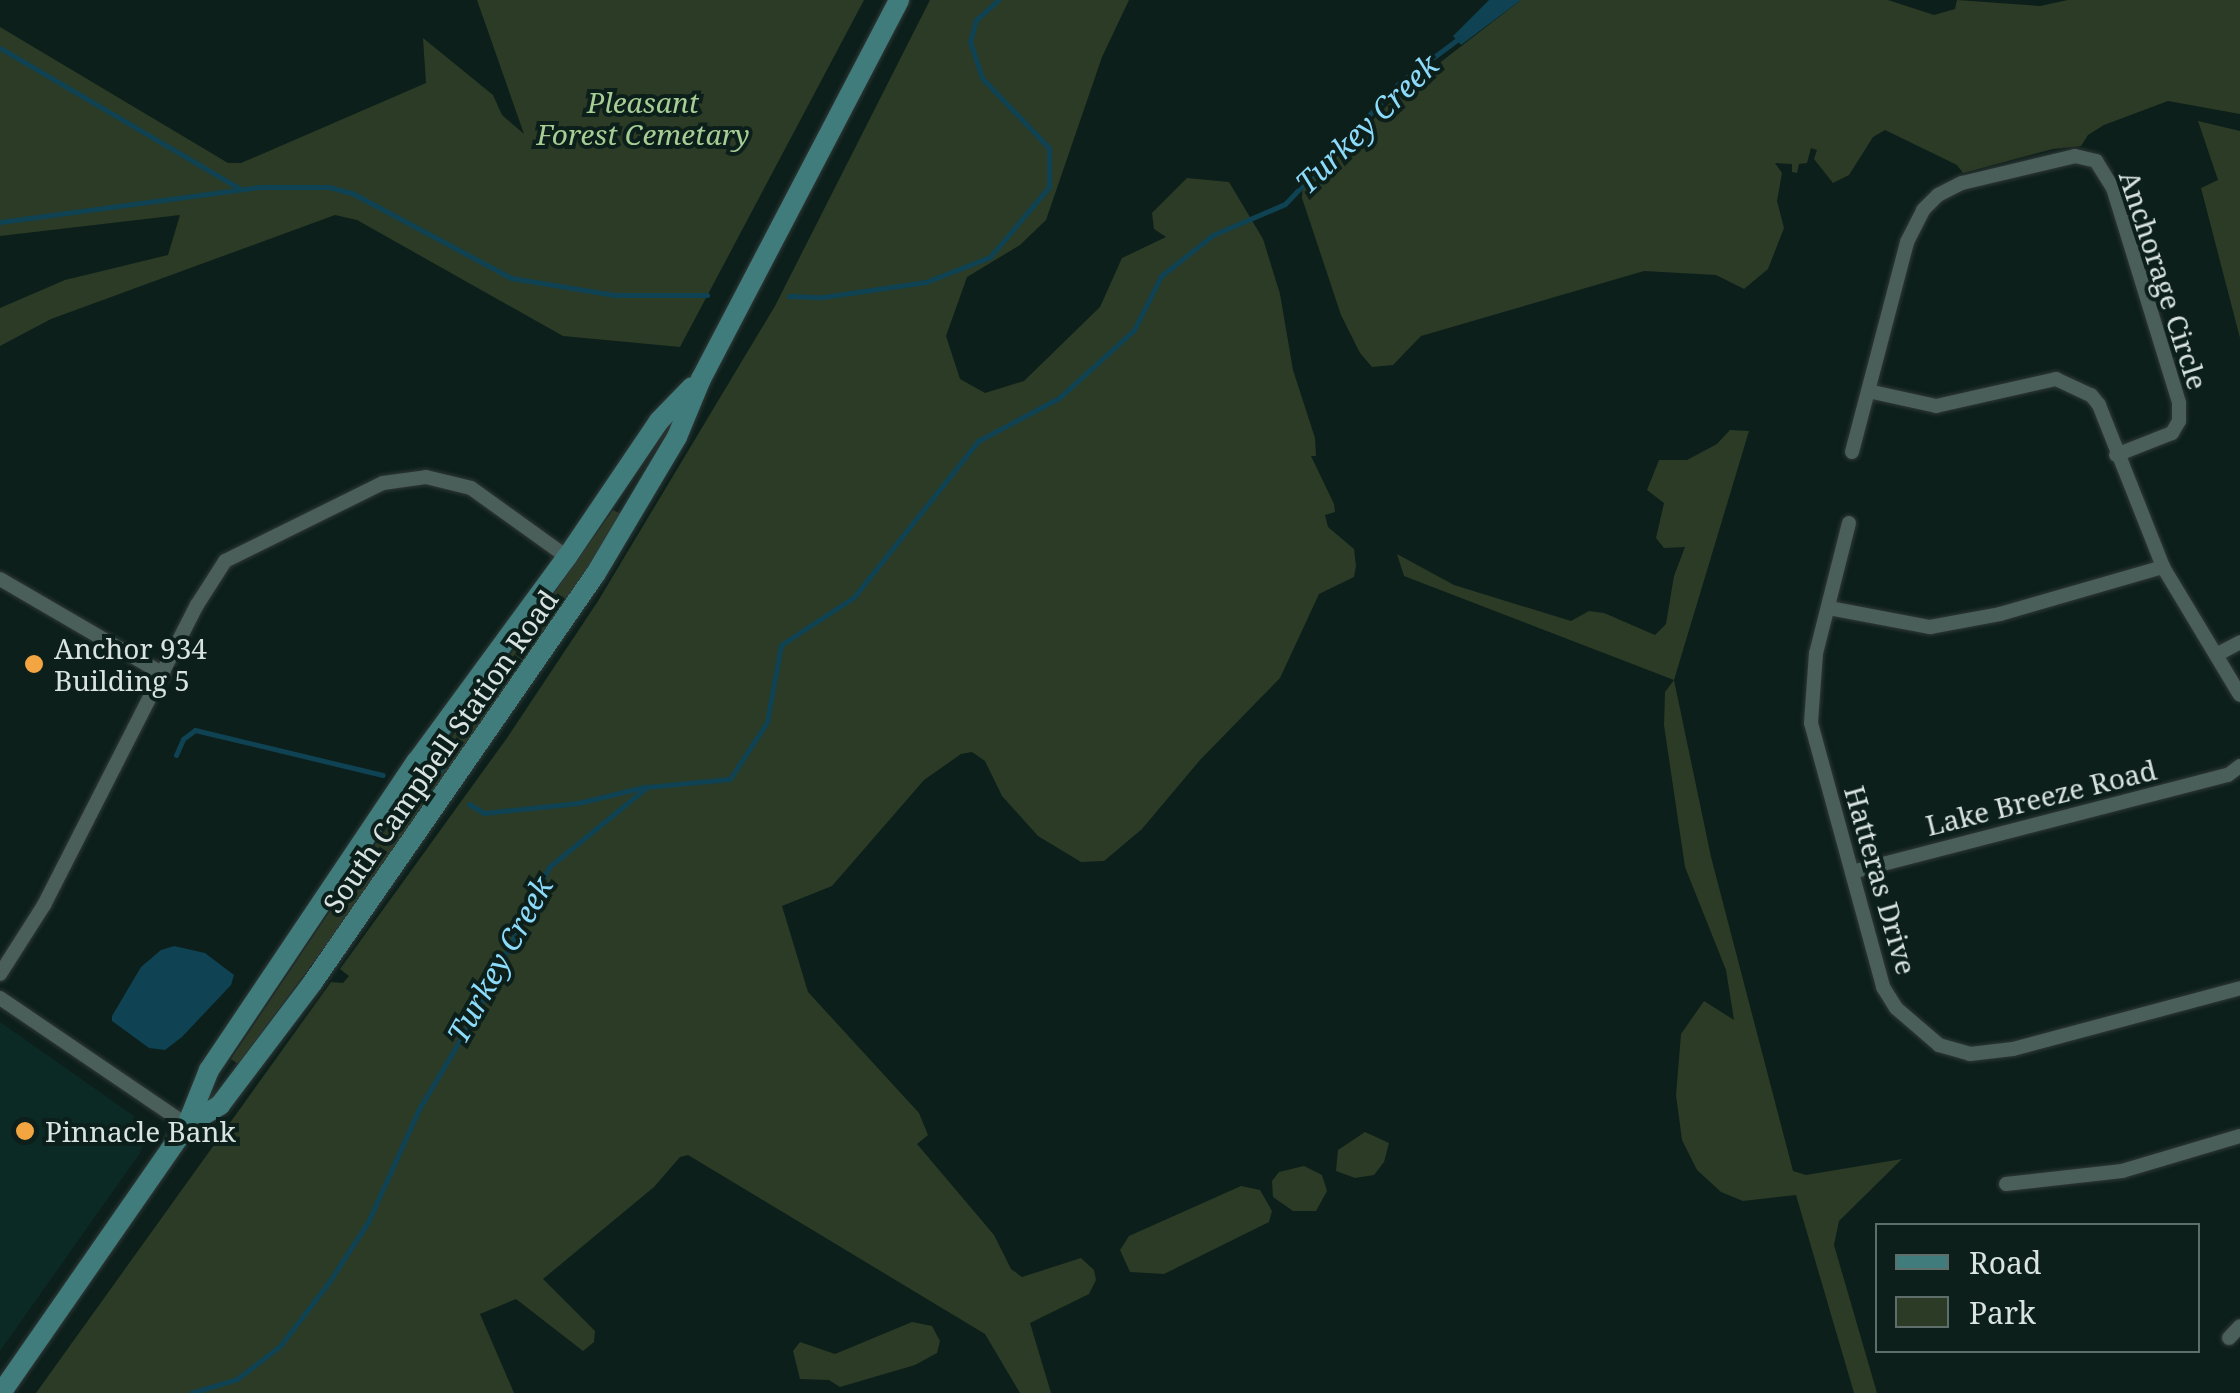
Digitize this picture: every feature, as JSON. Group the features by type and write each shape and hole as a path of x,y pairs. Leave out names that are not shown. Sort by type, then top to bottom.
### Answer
{"main road":[{"name":"South Campbell Station Road","path":"187,1125 220,1105 518,692 595,575 677,438 701,379 899,0"},
{"name":"South Campbell Station Road","path":"1,1393 187,1125 209,1070 417,761 567,557 659,421 701,379"}],"street":[{"name":"Anchorage Circle","path":"1852,452 1907,242 1930,201 1962,183 2067,156 2088,158 2104,170 2113,188 2180,412 2176,428 2161,440 2116,455"},
{"path":"1868,391 1936,406 2056,379 2082,389 2099,405 2164,568 2240,694"},
{"path":"0,974 44,905 208,584 225,562 383,484 426,477 472,488 567,557"},
{"name":"Hatteras Drive","path":"1850,523 1816,652 1811,722 1883,987 1896,1008 1940,1045 1970,1054 2013,1049 2240,988"},
{"path":"1829,608 1930,627 2000,614 2164,568"},
{"path":"0,580 163,674"},
{"path":"2216,654 2240,642"},
{"name":"Lake Breeze Road","path":"1852,872 2228,774 2240,766"},
{"path":"0,998 187,1125"},
{"path":"2006,1184 2122,1171 2240,1136"},
{"path":"2229,1338 2240,1326"}],"shaded area":[{"path":"1489,0 1521,0 1461,45 1453,36"},
{"path":"174,946 205,953 234,975 231,985 182,1037 165,1050 149,1048 112,1021 112,1016 141,967 161,950"},
{"path":"0,1022 141,1121 146,1135 140,1153 0,1351"}],"green space":[{"name":"Pleasant Forest Cemetary","path":"477,0 864,0 680,347 563,336 357,220 335,215 51,319 0,346 0,308 65,280 168,255 180,215 0,236 0,27 228,163 241,163 426,83 423,38 493,95 502,115 524,134"},
{"path":"930,0 1129,0 1102,57 1046,220 1020,245 967,277 946,336 960,379 985,393 1024,381 1100,307 1122,258 1166,237 1154,229 1152,213 1187,178 1229,182 1263,239 1280,294 1293,370 1315,438 1316,456 1311,456 1334,504 1335,512 1325,515 1328,527 1354,549 1356,566 1354,577 1319,594 1280,678 1200,760 1142,829 1104,861 1081,862 1038,836 1002,796 985,761 972,752 961,754 924,780 832,886 782,906 808,992 919,1113 928,1135 917,1144 994,1235 1011,1269 1022,1277 1081,1258 1094,1270 1096,1280 1089,1294 1030,1323 1051,1393 1020,1393 985,1334 688,1155 680,1157 654,1187 543,1279 595,1331 594,1342 583,1351 516,1299 480,1314 514,1393 36,1393 331,982 343,983 349,976 340,969 507,738 598,601 775,306"},
{"path":"1521,0 1888,0 1934,15 1955,9 1957,0 2040,6 2068,0 2240,0 2240,114 2168,101 2104,125 2088,135 2081,146 2053,149 1963,173 1957,165 1885,130 1873,137 1849,175 1833,183 1814,159 1817,150 1811,148 1807,163 1799,164 1797,173 1792,172 1792,164 1775,163 1782,173 1777,201 1784,228 1768,269 1744,289 1716,275 1644,271 1421,336 1393,365 1372,367 1360,353 1341,315 1302,198 1303,180 1324,168 1398,95"},
{"path":"2198,121 2240,131 2240,338 2201,188 2218,180"},
{"path":"1730,430 1749,431 1674,680 1404,576 1397,554 1454,585 1571,621 1589,611 1604,613 1655,635 1666,624 1674,576 1685,547 1664,548 1656,538 1664,503 1647,490 1659,460 1687,460 1717,444"},
{"path":"613,510 621,514 427,809 238,1064 231,1059 365,859"},
{"path":"1674,680 1711,857 1793,1171 1806,1175 1902,1159 1839,1221 1834,1245 1877,1393 1854,1393 1796,1195 1743,1201 1721,1192 1697,1170 1682,1140 1676,1095 1681,1034 1704,1001 1734,1020 1726,970 1685,867 1664,725 1665,692"},
{"path":"1365,1132 1389,1143 1384,1162 1374,1175 1355,1178 1336,1171 1338,1150"},
{"path":"1304,1166 1322,1175 1327,1191 1316,1211 1293,1211 1273,1197 1272,1181 1279,1172"},
{"path":"1241,1186 1260,1190 1272,1211 1269,1222 1164,1274 1130,1272 1120,1250 1129,1236"},
{"path":"912,1322 932,1326 940,1341 937,1353 915,1365 840,1387 829,1380 800,1379 793,1351 800,1342 835,1354"}],"waterway":[{"path":"789,296 823,297 926,282 990,257 1049,187 1049,148 982,78 970,42 976,20 998,0"},
{"name":"Turkey Creek","path":"191,1393 237,1379 280,1346 329,1282 368,1222 419,1109 476,1013 549,867 647,787 730,779 767,722 781,645 854,597 978,441 1059,398 1134,330 1161,276 1213,235 1285,204 1399,83 1461,37"},
{"path":"0,48 239,188"},
{"path":"0,222 260,187 329,187 352,193 511,278 615,295 707,295"},
{"path":"176,755 183,739 195,730 383,775"},
{"path":"411,810 443,767"},
{"path":"469,804 484,813 578,803 644,787"}],"place":[{"name":"Anchor 934 Building 5","path":"34,664"},
{"name":"Pinnacle Bank","path":"25,1131"}]}
